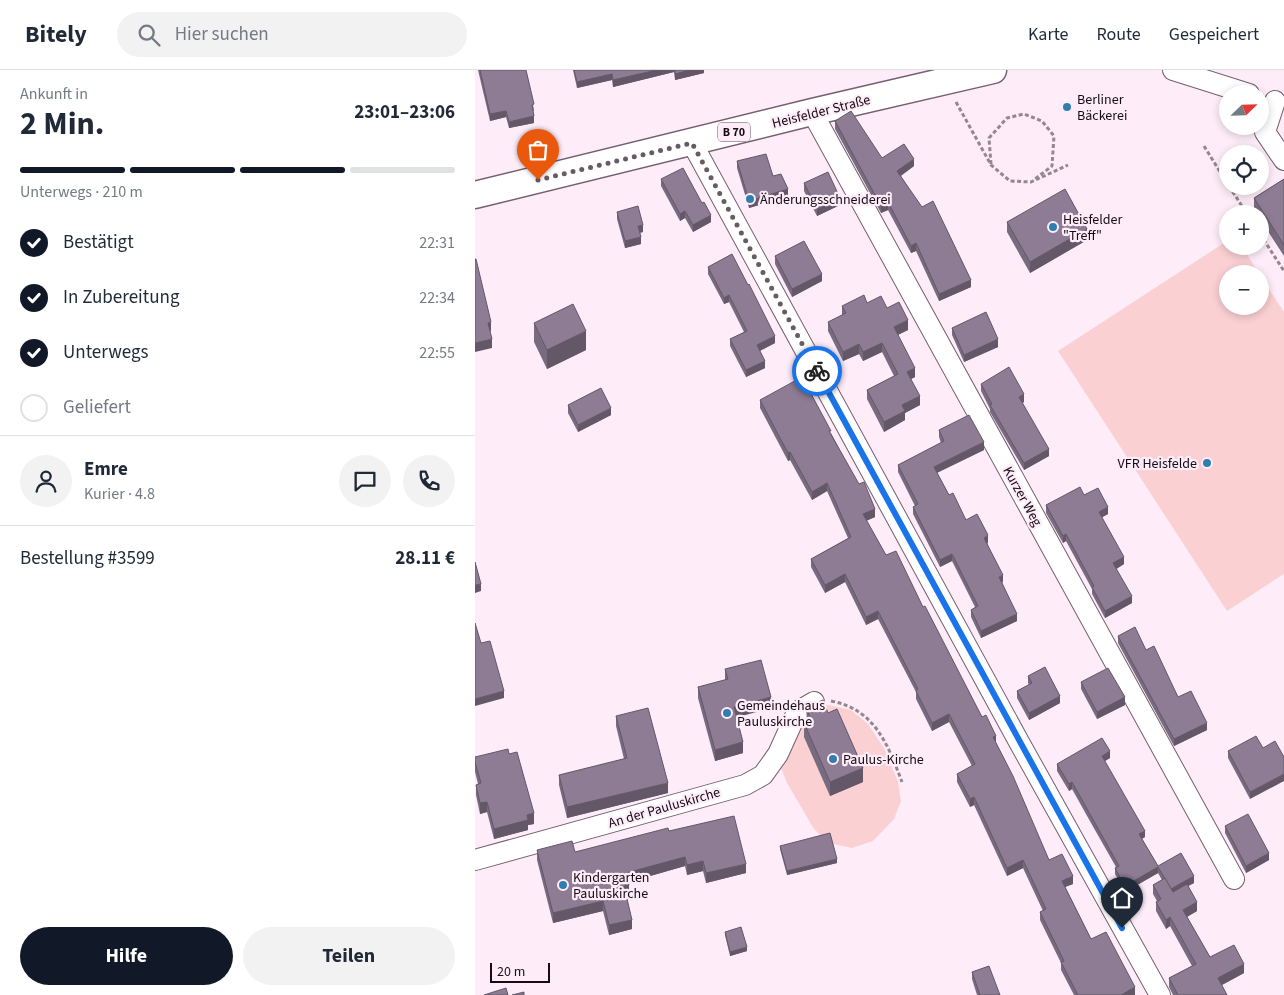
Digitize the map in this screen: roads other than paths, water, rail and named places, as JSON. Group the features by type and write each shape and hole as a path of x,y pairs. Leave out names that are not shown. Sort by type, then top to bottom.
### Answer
{"main road":[{"name":"Heisfelder Straße","path":"475,195 812,112 993,70"}],"street":[{"path":"1173,70 1220,85"},
{"path":"1273,100 1265,132 1284,160"},
{"name":"Kurzer Weg","path":"812,112 1234,879"},
{"path":"692,143 1024,751 1160,995"},
{"name":"An der Pauluskirche","path":"475,860 745,785 763,775 778,754 797,712 814,702"}],"place":[{"name":"Berliner Bäckerei","path":"1067,107"},
{"name":"Änderungsschneiderei","path":"750,199"},
{"name":"Heisfelder \"Treff\"","path":"1053,227"},
{"name":"VFR Heisfelde","path":"1207,463"},
{"name":"Gemeindehaus Pauluskirche","path":"727,713"},
{"name":"Paulus-Kirche","path":"833,759"},
{"name":"Kindergarten Pauluskirche","path":"563,885"}]}
